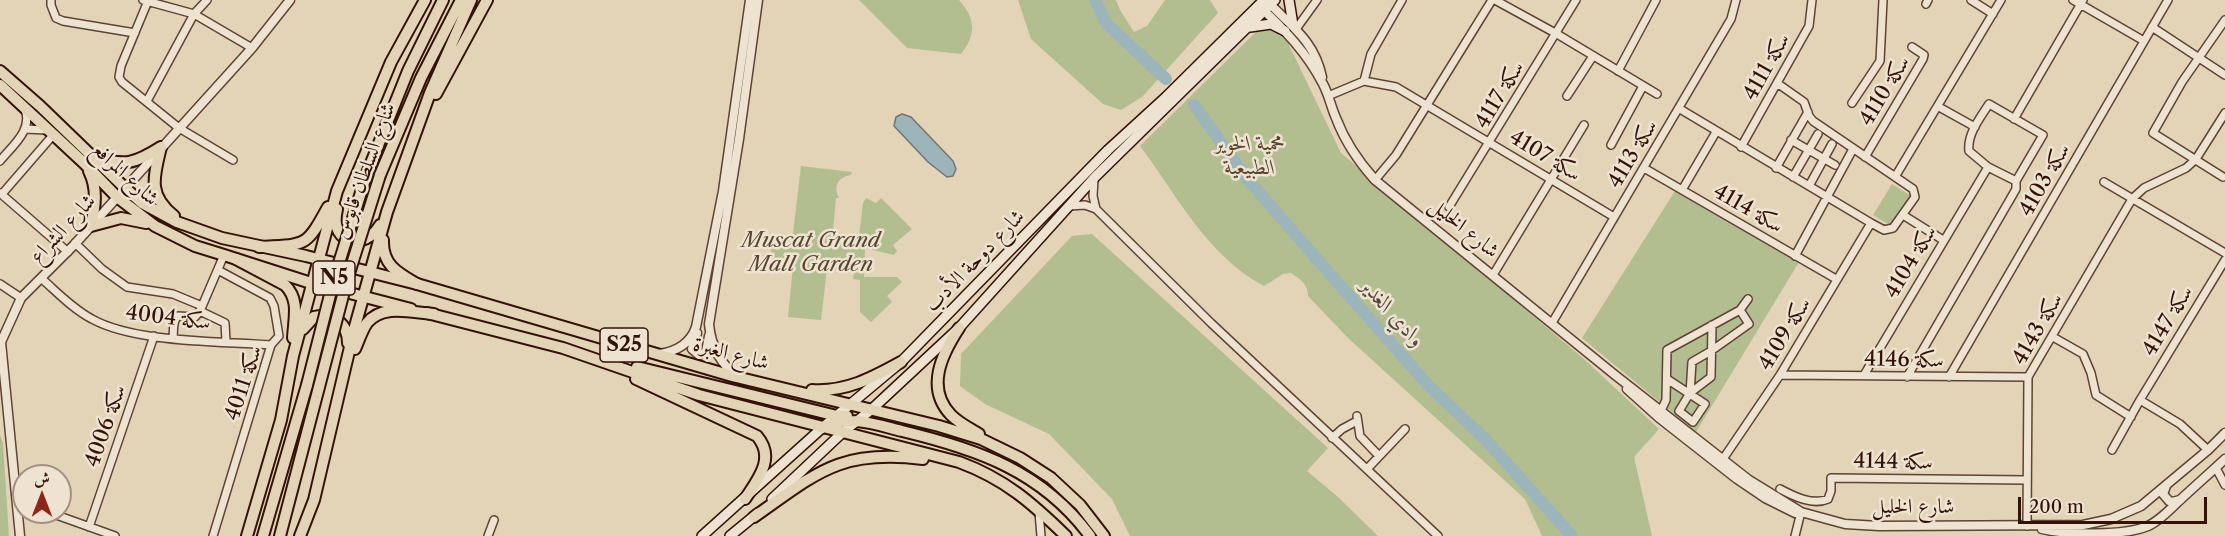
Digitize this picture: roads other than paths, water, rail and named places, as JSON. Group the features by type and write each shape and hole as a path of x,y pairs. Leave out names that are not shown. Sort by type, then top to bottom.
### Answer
{"main road":[{"path":"409,29 417,0"},
{"path":"259,247 297,244 306,241 316,229 337,191 391,62 425,0"},
{"name":"شارع السلطان قابوس","path":"263,536 307,385 334,279 367,173 408,71 443,0"},
{"name":"شارع السلطان قابوس","path":"280,536 347,280 380,176 421,78 460,0"},
{"path":"300,536 314,500 346,364 388,210 433,85 471,0"},
{"path":"422,117 487,0"},
{"path":"1247,28 1271,24 1291,28 1290,0"},
{"name":"شارع دوحة الأدب","path":"730,536 754,517 843,432 871,410 959,328 1095,177 1247,28 1266,3"},
{"name":"شارع دوحة الأدب","path":"702,536 822,428 832,414 850,405 901,362 1108,150 1266,3"},
{"path":"0,72 86,157 93,180 95,199 91,226 122,218 134,219 154,226"},
{"name":"شارع المرافع","path":"0,86 52,132 142,203 162,215 191,228 259,247 318,259"},
{"path":"86,157 127,163 137,161 161,147"},
{"path":"161,147 154,180 155,193 162,206 191,228"},
{"name":"شارع المرافع","path":"86,157 117,197 154,226 195,246 311,283"},
{"path":"337,191 336,224 341,234 351,240 363,241 373,236 388,210"},
{"path":"292,356 337,191"},
{"path":"388,210 383,252 397,272 417,284"},
{"path":"236,259 285,285 291,291 296,307 292,356 281,420 247,536"},
{"name":"شارع الغبرة","path":"318,259 370,274 417,284 738,377 939,426 1002,448 1037,468 1066,491 1104,536"},
{"name":"S25","path":"311,283 590,357 699,395 959,462 994,477 1028,499 1066,536"},
{"path":"346,364 363,330 375,315 386,311 434,315"},
{"path":"299,335 314,317 334,318 344,326 347,332 346,364"},
{"path":"959,328 948,345 939,368 939,396 951,416 1002,448"},
{"path":"590,357 832,414 855,415 871,410"},
{"path":"590,357 758,436 765,448 766,463 745,499"},
{"path":"795,390 840,390 860,383 901,362"},
{"path":"832,400 836,404 836,409 832,414"},
{"path":"822,428 839,421 858,420 962,447 1016,469 1056,499 1090,536"},
{"path":"754,517 811,477 841,463 886,456 959,462"}],"street":[{"path":"51,0 56,18 63,21 135,33"},
{"path":"147,101 194,15 207,0"},
{"name":"شارع الشراع","path":"15,464 1,342 21,298 72,247 252,48 290,0"},
{"path":"710,332 705,352 701,355 697,354 693,349 696,327 723,190 750,0"},
{"path":"738,377 721,360 712,344 710,316 741,130 758,0"},
{"path":"1291,28 1317,0"},
{"path":"1328,96 1364,81 1371,54 1402,0"},
{"path":"1375,180 1396,155 1494,0 1557,33 1657,94"},
{"name":"سكة 4117","path":"1449,207 1576,0"},
{"path":"1618,71 1656,0"},
{"name":"سكة 4113","path":"1552,323 1680,109 1731,19 1736,0"},
{"name":"سكة 4111","path":"1741,147 1809,26 1812,0"},
{"path":"1852,103 1880,61 1882,0"},
{"path":"1971,0 1993,14"},
{"path":"1895,177 2001,0"},
{"path":"2073,0 2082,2 2144,41"},
{"name":"سكة 4103","path":"1948,377 2168,0"},
{"path":"233,160 179,128 122,82 119,77 146,1 194,15 252,48"},
{"path":"2014,119 2082,2"},
{"name":"شارع الخليل","path":"1266,3 1291,28 1296,42 1323,84 1336,120 1354,157 1375,180 1552,323 1756,493 1792,512 1801,512"},
{"path":"2223,177 2153,133 2182,82 2225,20"},
{"path":"2152,27 2225,75"},
{"name":"سكة 4110","path":"1865,157 1923,59 1924,55 1912,47"},
{"path":"1568,96 1593,56"},
{"name":"سكة 4107","path":"1364,81 1396,87 1614,217"},
{"path":"1680,109 1776,168 1871,223 1889,230 1903,215 1913,199 1915,193 1911,187 1813,121 1804,102 1777,83"},
{"path":"1611,145 1643,86"},
{"path":"1907,376 2016,189 2016,181 2043,135 1989,104 1975,127 1968,144 1969,151 1988,167 2016,181"},
{"path":"1,158 25,129 27,122 24,107"},
{"path":"1939,107 1975,127"},
{"path":"1776,168 1808,112"},
{"path":"2132,199 2144,188 2186,168 2196,159 2225,113"},
{"path":"1493,275 1584,125"},
{"path":"25,129 52,132"},
{"path":"52,132 1,193 60,245 72,247 127,287 173,294 225,323 225,341"},
{"path":"1682,190 1716,132"},
{"path":"1793,177 1818,134"},
{"path":"1791,140 1835,165"},
{"path":"1809,186 1832,144"},
{"path":"1795,256 1854,149"},
{"name":"سكة 4104","path":"1864,375 1988,167"},
{"name":"سكة 4114","path":"1644,168 1836,279"},
{"path":"1095,177 1093,190 1096,209"},
{"path":"2104,182 2225,253"},
{"name":"سكة 4143","path":"2027,526 2028,377 2132,199"},
{"path":"1067,207 1078,205 1096,209 1211,323 1438,536"},
{"path":"1903,215 1943,240"},
{"name":"سكة 4109","path":"1723,459 1780,375 1871,223"},
{"path":"173,338 176,318 178,316 195,317 201,309 224,255"},
{"name":"سكة 4147","path":"2112,450 2225,260"},
{"name":"سكة 4011","path":"213,536 271,345 279,336 274,306 270,298 218,270"},
{"name":"سكة 4004","path":"42,279 69,304 94,320 122,331 173,338 271,345"},
{"path":"0,284 21,298"},
{"path":"1660,414 1666,400 1667,350 1740,310 1748,299"},
{"path":"1690,393 1692,362 1749,324 1740,310"},
{"path":"1690,393 1711,377 1712,325"},
{"path":"658,355 682,346 692,336 696,327"},
{"name":"سكة 4006","path":"89,527 154,336"},
{"path":"2053,337 2083,354 2091,373 2096,395 2131,417"},
{"name":"سكة 4146","path":"1780,375 2028,377"},
{"path":"1667,379 1690,393"},
{"path":"2140,400 2180,424 2208,450"},
{"name":"شارع الخليل","path":"1660,414 1757,485 1801,512 1830,521 1860,525 2083,525 2111,519 2141,506 2225,433"},
{"path":"1332,438 1357,419 1363,440 1379,456"},
{"path":"1368,468 1405,429"},
{"name":"شارع الخليل","path":"2027,526 2055,532 2124,534 2145,528 2156,522 2225,459"},
{"path":"2216,468 2225,485"},
{"name":"سكة 4144","path":"1780,489 1796,497 1822,502 1828,499 1832,491 1832,478 2028,480"},
{"path":"2168,483 2163,494 2165,498 2172,502 2181,500"},
{"path":"1039,509 1041,536"},
{"path":"1795,536 1801,512"},
{"path":"488,536 494,519"},
{"path":"72,521 115,536"}],"water":[{"path":"902,114 911,117 953,161 956,169 953,176 947,177 928,162 894,126 896,117"}],"waterway":[{"name":"وادي الغدير","path":"1095,0 1106,23 1166,79"},
{"name":"وادي الغدير","path":"1194,105 1249,181 1324,267 1428,385 1486,440 1572,536"}],"park label":[{"name":"محمية الخوير الطبيعية","path":"1250,156"},
{"name":"Muscat Grand Mall Garden","path":"811,253"}]}
